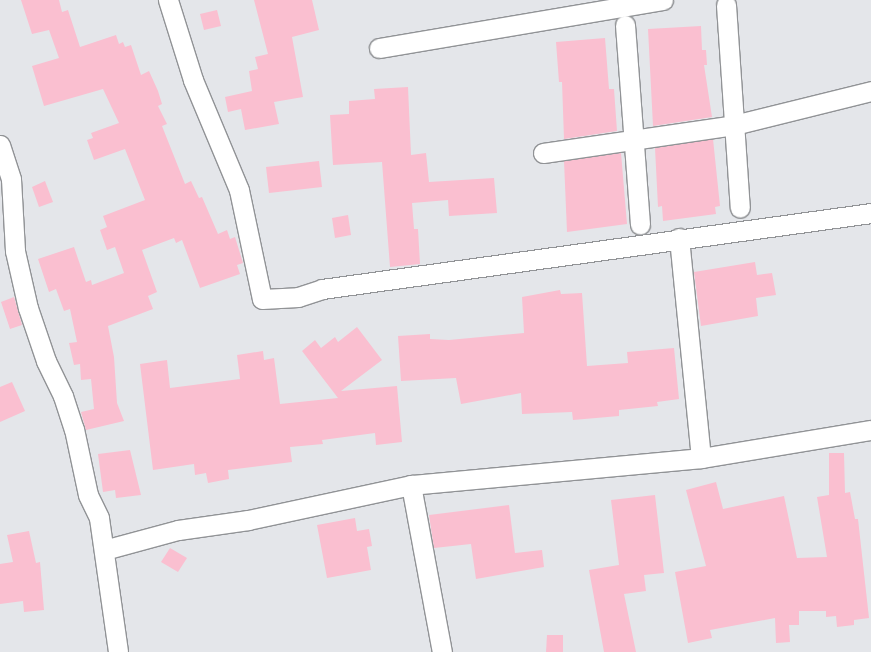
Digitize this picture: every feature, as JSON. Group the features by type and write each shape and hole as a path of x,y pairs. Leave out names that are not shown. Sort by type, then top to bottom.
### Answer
{"street":[{"path":"168,0 193,80 239,190 262,299 298,297 322,289 679,238 871,213"},
{"path":"379,48 662,0"},
{"path":"726,5 740,208"},
{"path":"625,25 640,224"},
{"path":"543,153 734,125 871,91"},
{"path":"0,145 11,179 6,210 28,308 74,428 88,495 99,518 118,652"},
{"path":"679,238 701,458"},
{"path":"104,550 178,530 248,520 411,485 701,458 871,430"},
{"path":"411,485 442,652"}],"building":[{"path":"21,0 59,0 62,12 68,10 80,47 116,35 119,44 123,42 125,47 131,45 141,75 149,71 158,91 162,104 158,106 167,124 162,126 185,184 191,181 199,198 202,197 218,234 227,230 230,239 235,237 243,263 237,265 240,274 200,288 182,240 176,243 174,238 142,250 157,292 148,296 153,309 108,326 114,357 117,403 124,421 86,430 81,412 94,409 91,379 81,380 80,364 74,365 69,343 77,342 70,309 64,311 56,289 49,292 38,259 74,247 86,282 91,280 92,285 124,273 115,247 107,250 100,230 107,227 103,216 145,200 125,149 94,160 87,140 93,138 91,133 119,123 103,89 44,106 32,66 59,58 49,30 32,34"},
{"path":"254,0 312,0 319,30 292,37 303,97 274,102 279,124 245,130 241,109 228,112 225,97 252,91 249,71 258,69 255,57 268,54"},
{"path":"217,10 221,26 204,30 200,14"},
{"path":"701,26 702,50 706,50 707,65 704,65 712,117 653,126 648,29"},
{"path":"605,38 609,89 614,89 617,131 564,139 562,82 559,82 556,42"},
{"path":"408,87 411,155 426,153 429,182 494,178 497,213 449,216 448,200 412,203 414,229 418,229 420,264 390,267 382,162 333,165 330,115 349,114 349,101 375,99 374,89"},
{"path":"713,139 720,206 715,207 716,214 663,221 662,206 658,207 655,148"},
{"path":"621,153 627,224 567,232 564,161"},
{"path":"319,161 322,187 269,193 266,167"},
{"path":"45,181 53,202 39,207 32,187"},
{"path":"348,215 351,235 335,238 332,218"},
{"path":"755,262 757,275 772,273 776,295 756,298 758,316 701,326 694,272"},
{"path":"560,290 561,294 582,293 587,366 628,363 627,352 674,348 679,399 657,402 658,406 619,410 619,416 573,420 572,412 522,414 521,393 461,404 456,378 401,381 398,336 430,334 430,339 449,340 524,333 522,297"},
{"path":"14,297 22,325 10,329 1,302"},
{"path":"357,327 382,360 341,391 397,386 402,442 376,445 375,433 322,440 323,444 290,447 292,462 228,470 229,479 208,483 206,473 195,475 194,464 153,470 140,364 167,360 170,388 240,379 237,355 263,351 264,360 274,358 280,404 338,398 302,351 315,340 321,348 335,337 338,342"},
{"path":"12,382 25,411 0,422 0,387"},
{"path":"130,450 141,495 116,498 115,490 103,492 98,454"},
{"path":"829,453 844,453 845,493 850,492 855,519 858,519 869,618 854,620 854,625 837,627 836,616 826,617 826,611 799,611 799,625 789,625 790,642 776,643 775,618 710,630 712,638 688,643 675,572 706,566 686,490 716,482 723,509 784,496 797,558 827,557 817,497 829,495"},
{"path":"655,495 664,573 644,575 646,591 624,594 636,652 604,652 589,570 619,565 611,500"},
{"path":"509,505 515,553 542,550 544,567 476,579 471,544 434,548 429,515"},
{"path":"355,518 357,531 369,529 372,546 367,547 371,570 327,578 317,525"},
{"path":"29,531 36,563 40,562 44,610 24,612 23,601 0,604 0,564 13,562 7,535"},
{"path":"170,548 187,558 178,572 161,562"},
{"path":"547,635 563,635 563,652 546,652"}]}
